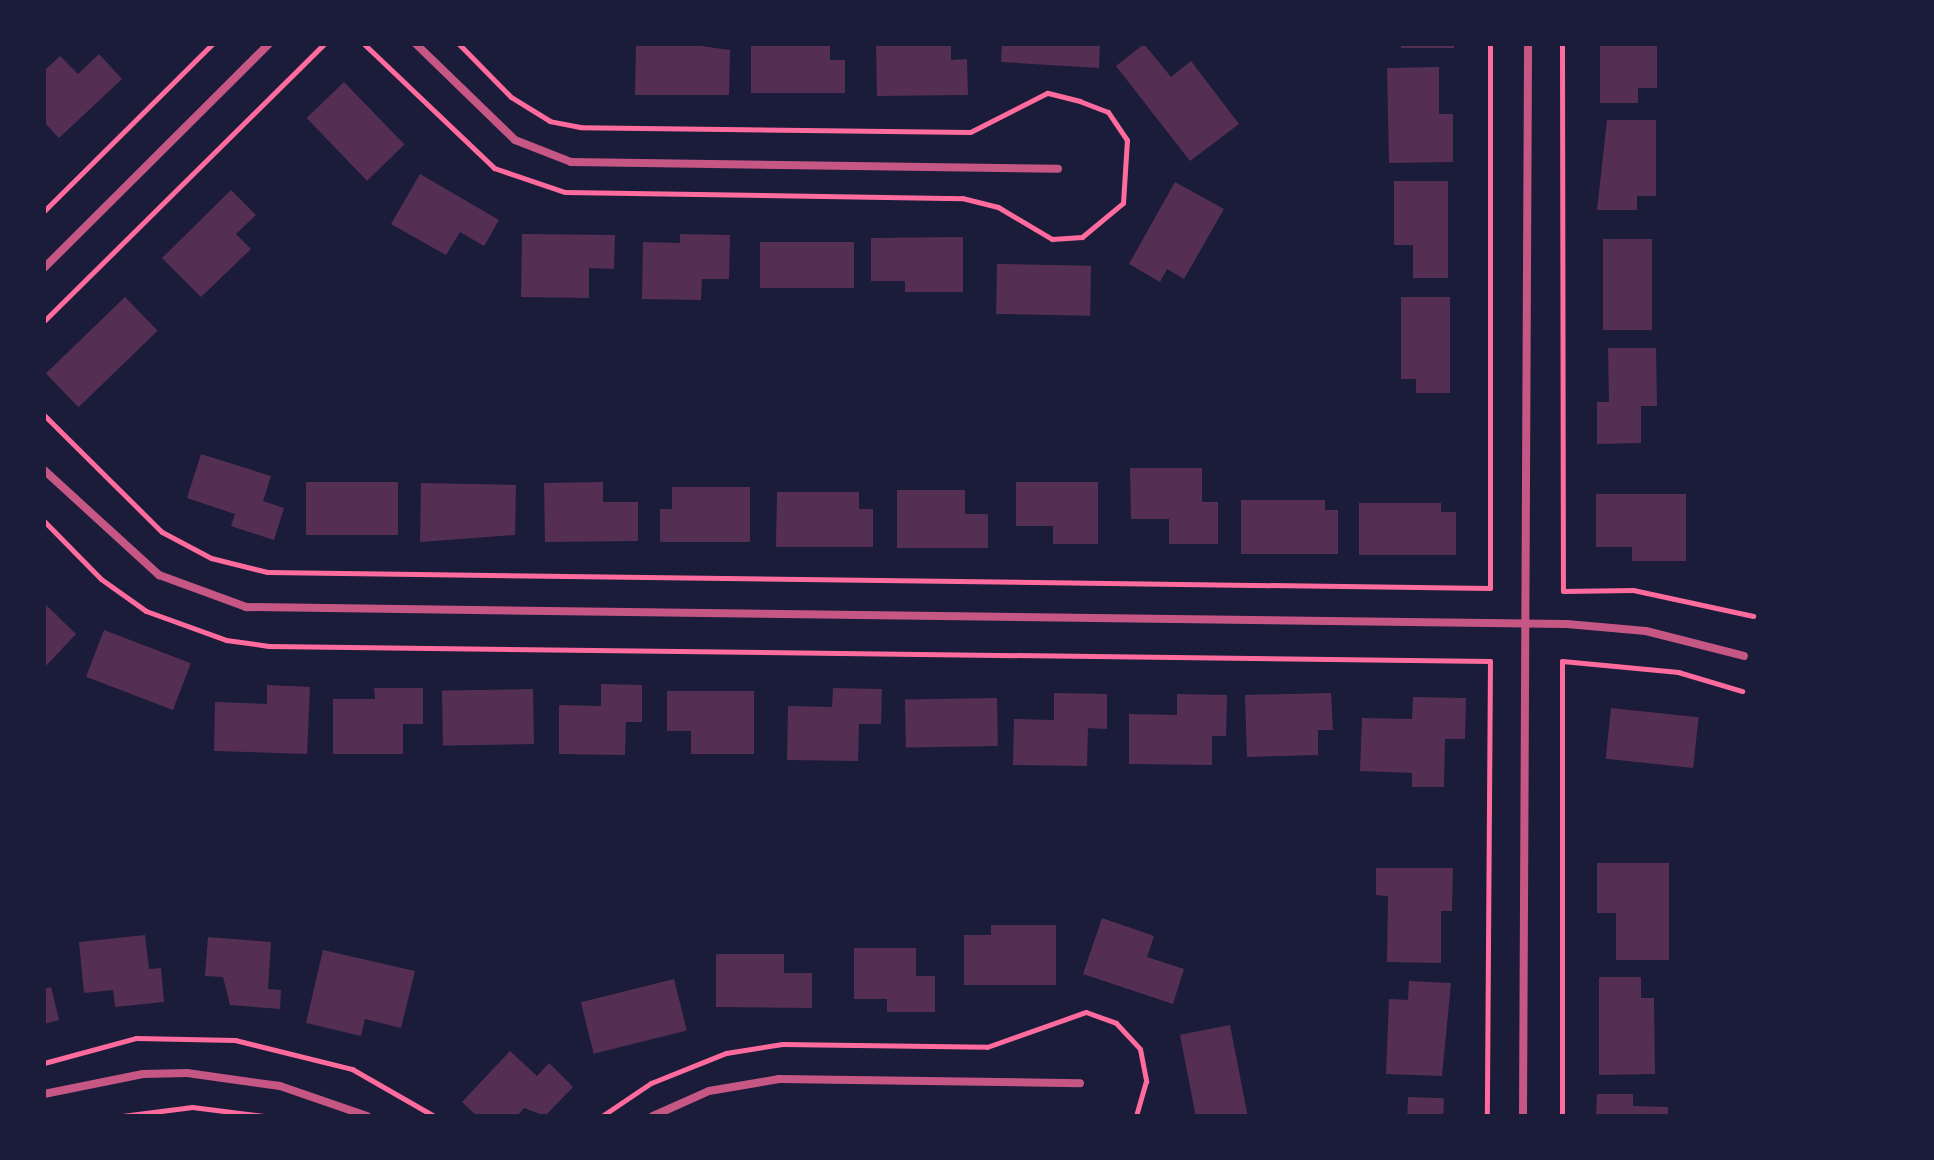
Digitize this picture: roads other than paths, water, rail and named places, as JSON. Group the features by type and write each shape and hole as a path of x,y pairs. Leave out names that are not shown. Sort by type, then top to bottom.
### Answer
{"street":[{"path":"44,268 269,44"},
{"path":"416,44 515,140 571,162 1058,169"},
{"path":"1523,1116 1528,624 1528,44"},
{"path":"44,470 159,575 246,607 1528,624 1646,631 1744,656"},
{"path":"44,1094 187,1073 280,1086 367,1116"},
{"path":"653,1116 709,1091 779,1079 1080,1083"}]}
